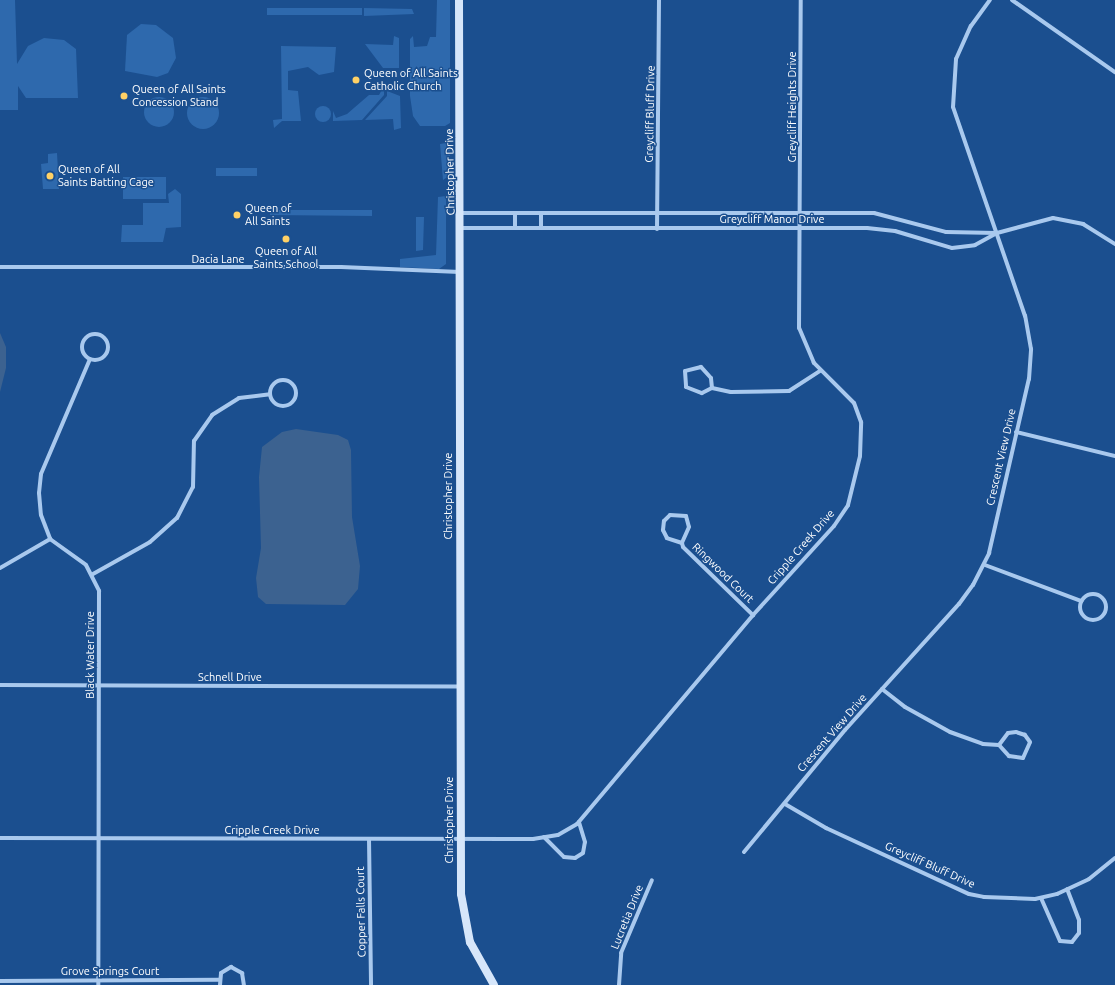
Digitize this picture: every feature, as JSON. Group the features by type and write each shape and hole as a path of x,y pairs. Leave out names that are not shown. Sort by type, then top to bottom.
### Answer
{"street":[{"name":"Christopher Drive","path":"459,0 462,213 460,839 465,924 477,957 494,985"},
{"name":"Greycliff Bluff Drive","path":"657,229 659,0"},
{"name":"Greycliff Heights Drive","path":"801,0 802,213"},
{"name":"Crescent View Drive","path":"744,852 882,689 959,604 984,565 1029,378 1031,349 1025,316 953,107 952,92 954,68 963,41 990,0"},
{"path":"1012,0 1115,72"},
{"name":"Greycliff Manor Drive","path":"462,213 874,214 946,232 997,233"},
{"path":"515,213 515,228"},
{"path":"541,213 541,228"},
{"name":"Cripple Creek Drive","path":"0,838 460,839 544,837 568,831 579,822 753,615 834,526 848,505 860,456 862,422 854,403 820,371 805,347 799,328 802,213"},
{"name":"Greycliff Manor Drive","path":"462,228 881,229 952,248 975,245 997,233 1053,218 1075,221 1115,244"},
{"name":"Dacia Lane","path":"0,267 341,267 461,272"},
{"path":"90,335 101,335 107,342 106,353 100,359 90,359 83,350 83,343 90,335"},
{"path":"0,568 50,539 41,515 41,474 90,359"},
{"path":"712,388 711,378 701,367 685,371 686,387 693,392 712,388 731,392 789,391 820,371"},
{"path":"281,380 291,383 296,391 292,402 284,406 275,403 270,394 272,386 281,380"},
{"path":"93,574 150,542 177,518 193,487 194,441 212,415 239,398 270,394"},
{"path":"1016,432 1115,456"},
{"name":"Ringwood Court","path":"682,543 690,527 686,516 670,515 664,521 663,530 667,538 682,543 753,615"},
{"name":"Black Water Drive","path":"50,539 86,565 93,574 99,592 98,985"},
{"path":"984,565 1081,602"},
{"path":"1088,595 1099,595 1105,601 1104,613 1098,619 1088,618 1081,610 1081,602 1088,595"},
{"name":"Schnell Drive","path":"0,685 460,687"},
{"path":"882,689 906,708 950,732 983,744 999,745 1009,756 1018,759 1028,752 1030,742 1025,735 1016,732 1008,733 999,745"},
{"name":"Greycliff Bluff Drive","path":"785,804 826,828 969,894 1010,900 1041,898 1067,889 1089,879 1115,858"},
{"path":"544,837 564,857 575,858 583,853 585,842 579,822"},
{"name":"Copper Falls Court","path":"369,839 371,985"},
{"name":"Lucretia Drive","path":"619,985 621,952 652,880"},
{"path":"1041,898 1060,941 1072,942 1080,933 1079,920 1067,889"},
{"name":"Grove Springs Court","path":"0,981 98,980 220,983 224,970 234,968 244,975 244,985"}],"shaded area":[{"path":"0,0 15,0 17,64 28,46 44,38 64,40 76,49 78,98 26,98 18,86 18,110 0,110"},
{"path":"437,0 450,0 450,123 445,126 420,126 413,116 410,96 410,39 413,36 414,47 427,46 430,37 436,37"},
{"path":"267,8 362,8 362,15 267,15"},
{"path":"364,8 412,9 414,14 364,16"},
{"path":"141,24 156,25 173,38 176,58 168,73 157,77 125,71 127,35"},
{"path":"394,36 399,38 399,68 383,68 365,44 393,45"},
{"path":"281,46 336,47 334,72 319,75 308,67 288,71 288,90 298,91 301,121 282,121 274,128 273,120 282,119"},
{"path":"384,86 384,95 362,120 333,121 333,111 336,118 347,114 369,95 379,95"},
{"path":"387,91 400,96 401,128 394,130 393,119 365,120 387,96"},
{"path":"159,97 165,98 173,106 173,118 165,126 159,127 153,126 145,118 144,112 145,106 153,98"},
{"path":"203,97 212,100 216,104 219,113 216,122 212,126 203,129 194,126 190,122 187,113 190,104 194,100"},
{"path":"323,106 330,111 331,114 326,121 323,122 316,117 315,114 320,107"},
{"path":"446,143 450,145 450,175 443,180 440,144"},
{"name":"Queen of All Saints Batting Cage","path":"57,153 59,189 43,189 41,164 48,163 48,154"},
{"path":"216,168 257,168 257,176 216,176"},
{"path":"123,177 166,177 166,199 123,199"},
{"path":"175,189 181,194 181,227 166,228 163,242 121,242 122,225 143,225 143,203 169,203 168,194"},
{"path":"446,196 446,264 439,269 400,267 400,259 436,255 438,197"},
{"path":"270,210 372,210 372,216 270,215"},
{"path":"416,217 424,217 423,250 416,251"},
{"path":"0,333 6,347 6,368 0,392"},
{"path":"296,429 338,435 348,440 351,450 352,517 360,566 358,589 345,605 266,604 258,597 256,578 261,548 259,477 262,447 282,432"}],"place":[{"name":"Queen of All Saints Catholic Church","path":"356,80"},
{"name":"Queen of All Saints Concession Stand","path":"124,96"},
{"name":"Queen of All Saints Batting Cage","path":"50,176"},
{"name":"Queen of All Saints","path":"237,215"},
{"name":"Queen of All Saints School","path":"286,239"}]}
